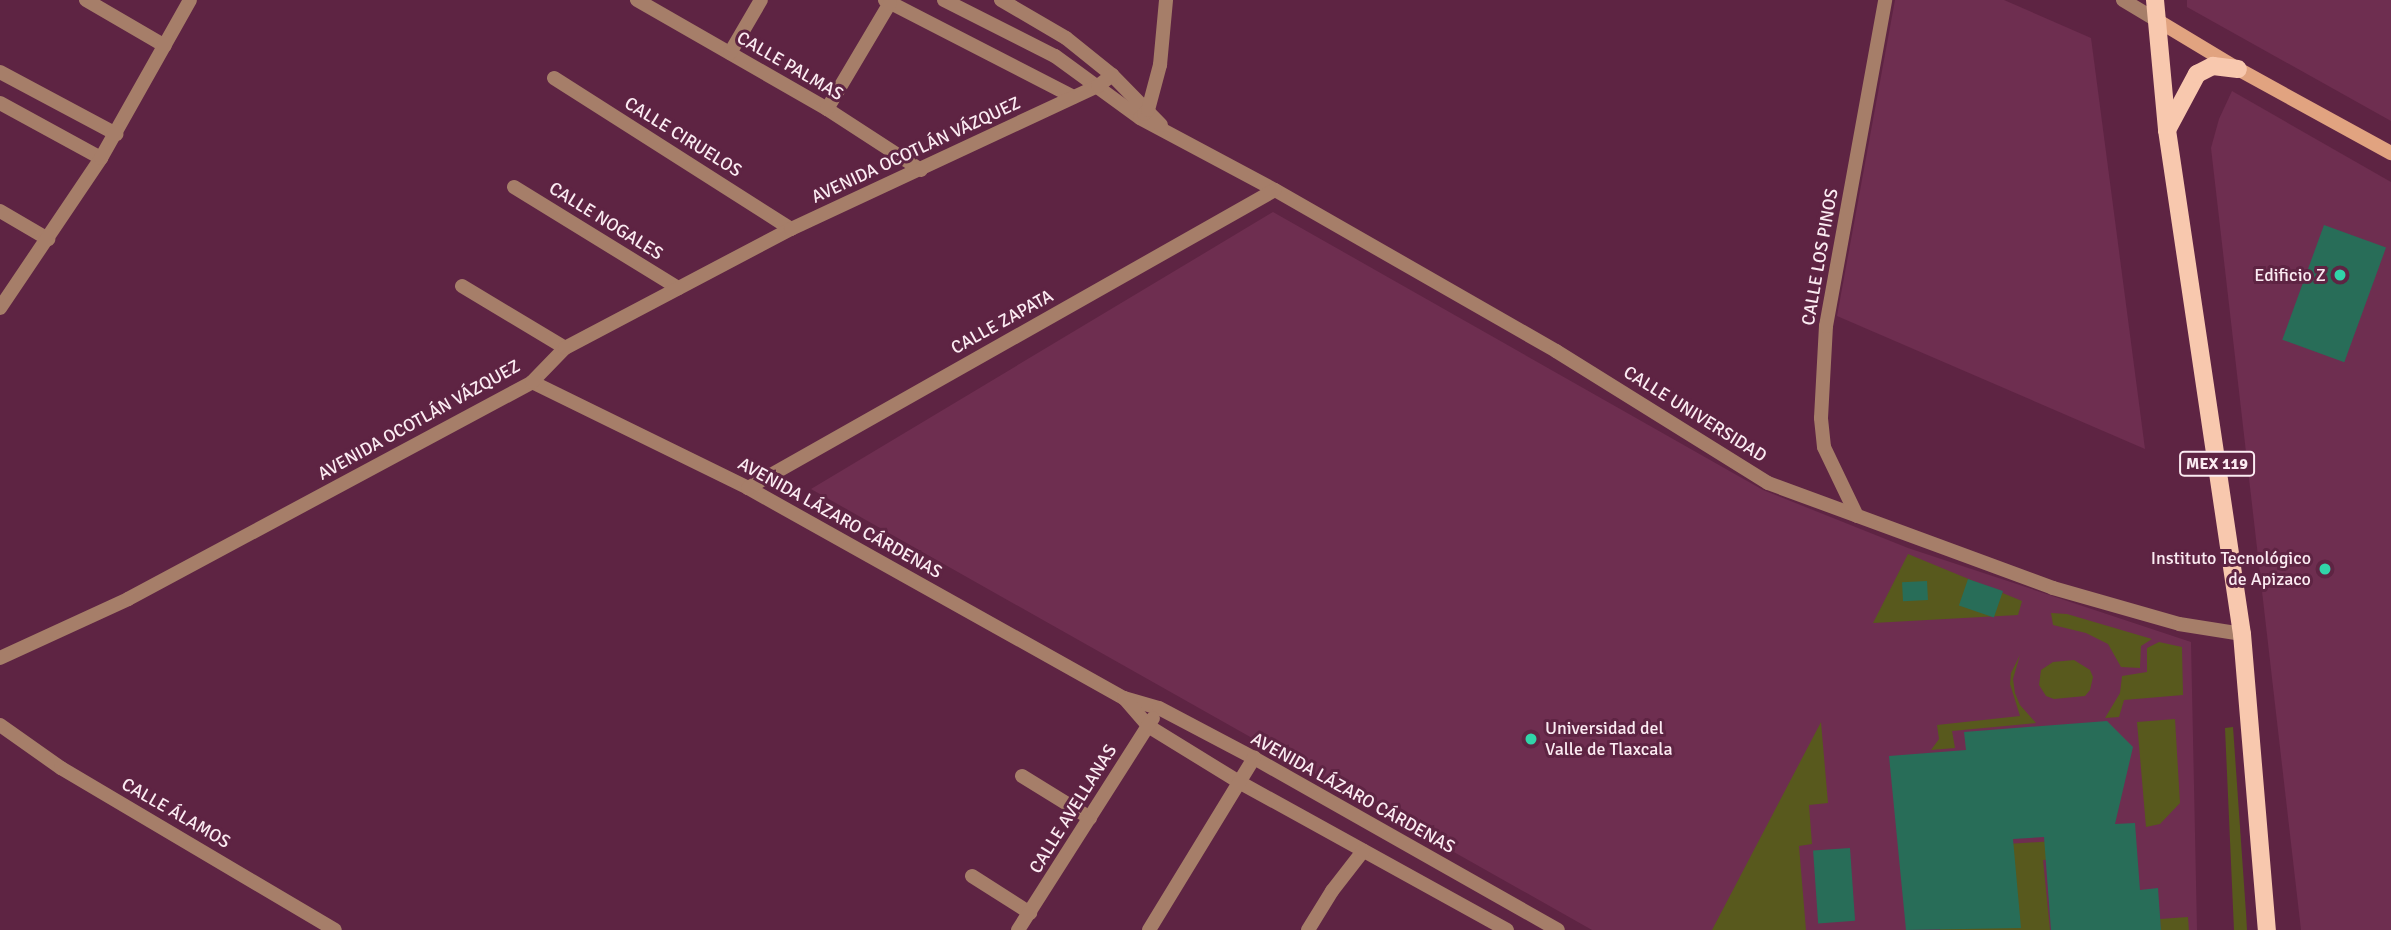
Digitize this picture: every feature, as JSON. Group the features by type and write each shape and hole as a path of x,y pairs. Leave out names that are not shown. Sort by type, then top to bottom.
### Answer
{"main road":[{"name":"MEX 119","path":"2155,0 2167,130 2242,634 2267,930"},
{"path":"2155,19 2238,69 2391,153"},
{"path":"2167,130 2197,74 2213,66 2238,69"}],"street":[{"path":"86,0 165,46"},
{"path":"0,308 116,134 190,0"},
{"name":"CALLE PALMAS","path":"637,0 827,109 921,170"},
{"path":"730,54 761,0"},
{"name":"CALLE UNIVERSIDAD","path":"944,0 1055,56 1167,132 1275,190 1556,351 1768,483 2053,588 2179,624 2242,634"},
{"name":"CALLE UNIVERSIDAD","path":"1001,0 1066,38 1112,75 1144,114"},
{"path":"1144,114 1160,65 1166,0"},
{"name":"CALLE LOS PINOS","path":"1857,516 1824,447 1821,418 1826,326 1885,0"},
{"path":"2123,0 2155,19"},
{"path":"827,109 888,2 1074,97"},
{"path":"0,72 116,134"},
{"name":"AVENIDA OCOTLÁN VÁZQUEZ","path":"0,658 128,599 532,382 565,348 678,288 791,229 1098,86 1112,75"},
{"name":"CALLE CIRUELOS","path":"554,78 791,229"},
{"path":"0,103 101,158"},
{"name":"CALLE NOGALES","path":"514,187 678,288"},
{"name":"CALLE ZAPATA","path":"748,488 1275,190"},
{"path":"0,211 48,239"},
{"path":"462,286 565,348"},
{"name":"AVENIDA LÁZARO CÁRDENAS","path":"532,382 748,488 1124,698 1159,708 1254,758 1558,930"},
{"name":"AVENIDA LÁZARO CÁRDENAS","path":"1124,698 1148,726 1240,782 1507,930"},
{"name":"CALLE AVELLANAS","path":"1018,930 1159,708"},
{"name":"CALLE ÁLAMOS","path":"0,725 61,768 335,930"},
{"path":"1149,930 1254,758"},
{"path":"1022,776 1090,818"},
{"path":"1308,930 1332,891 1363,851"},
{"path":"972,876 1030,913"},
{"path":"1524,930 1532,916"}],"shaded area":[{"path":"1895,0 2004,0 2091,38 2145,449 1837,316"},
{"path":"2187,0 2391,0 2391,121 2187,7"},
{"name":"Instituto Tecnológico de Apizaco","path":"2232,91 2391,182 2391,930 2301,930 2211,148 2219,119"},
{"name":"Universidad del Valle de Tlaxcala","path":"1273,212 1763,490 1908,548 2191,642 2197,930 1592,930 811,489"},
{"path":"1908,554 2022,601 2018,615 1873,623"},
{"path":"2051,613 2067,614 2152,639 2141,646 2140,668 2121,667 2108,644 2086,633 2053,625"},
{"path":"2159,642 2182,647 2183,695 2124,700 2119,717 2105,718 2120,693 2122,676 2147,672 2147,648"},
{"path":"2020,655 2013,679 2015,693 2020,705 2036,723 1952,731 1955,748 1931,750 1939,739 1937,725 2020,716 2010,684 2011,673"},
{"path":"2074,660 2090,670 2093,677 2090,690 2085,696 2054,699 2046,696 2039,685 2041,670 2053,662"},
{"path":"2175,719 2180,803 2160,824 2146,827 2137,722"},
{"path":"1821,722 1828,803 1809,805 1812,844 1799,846 1806,930 1712,930"},
{"path":"2233,727 2247,930 2234,930 2225,728"},
{"path":"2084,839 2086,856 2043,860 2050,930 1940,930 1934,863 1900,851"},
{"path":"2188,917 2189,930 2161,930 2160,919"}],"building":[{"name":"Edificio Z","path":"2324,225 2386,248 2344,362 2282,340"},
{"path":"1968,579 2003,591 1994,618 1959,605"},
{"path":"1927,581 1928,600 1903,601 1902,582"},
{"path":"2107,721 2133,747 2115,824 2135,823 2140,890 2158,888 2161,930 2051,930 2044,837 2013,839 2021,928 1906,930 1889,756 1966,750 1964,732"},
{"path":"1850,848 1855,921 1818,923 1813,851"}],"place":[{"name":"Edificio Z","path":"2340,275"},
{"name":"Instituto Tecnológico de Apizaco","path":"2325,569"},
{"name":"Universidad del Valle de Tlaxcala","path":"1531,739"}]}
